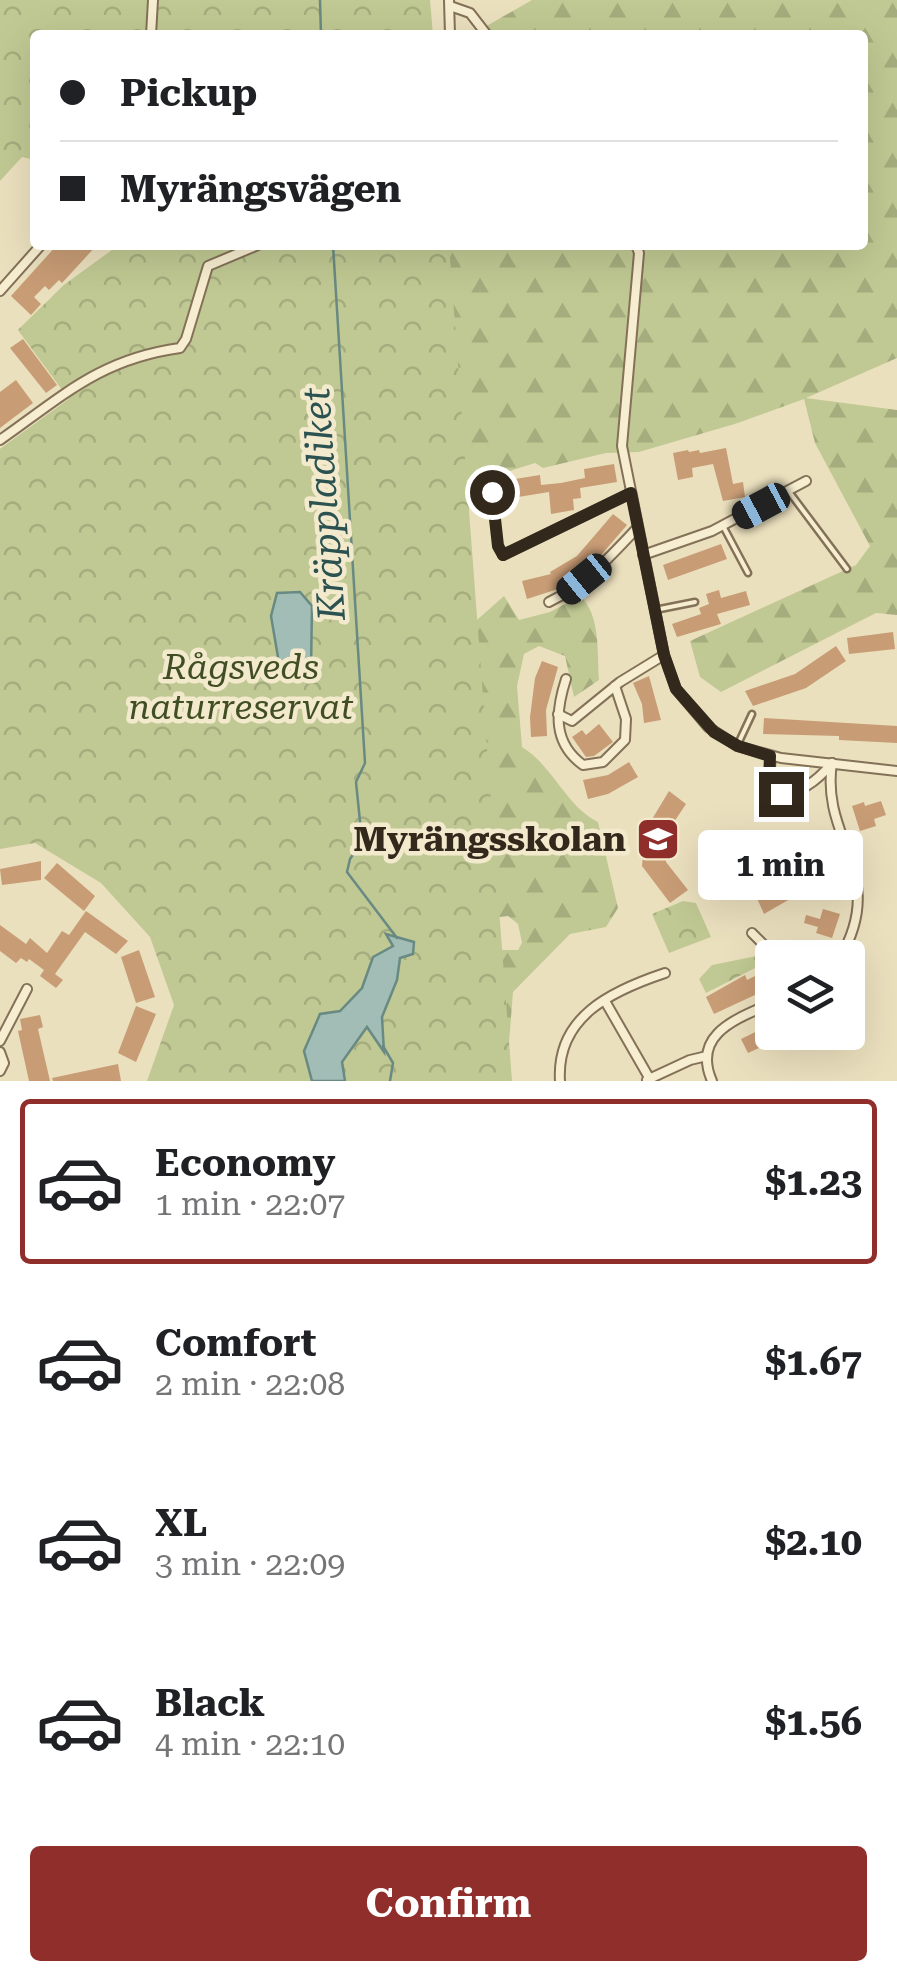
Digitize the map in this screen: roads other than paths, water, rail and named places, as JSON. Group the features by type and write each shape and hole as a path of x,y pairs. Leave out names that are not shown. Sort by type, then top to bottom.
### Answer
{"street":[{"path":"151,30 153,0"},
{"path":"450,30 449,3 470,13 483,30"},
{"path":"0,291 37,250"},
{"path":"0,440 107,366 143,353 180,348 208,266 246,250"},
{"path":"637,250 622,446 654,610 676,689 714,732 738,746 770,756 897,771"},
{"path":"643,555 723,526 806,481"},
{"path":"503,555 631,493"},
{"path":"550,602 603,565 638,527"},
{"path":"558,714 572,721 615,686 664,655"},
{"path":"566,679 558,732 570,756 583,765 603,762 619,749 628,728 615,686"},
{"path":"770,756 769,780 781,794 819,778 832,764"},
{"path":"832,764 829,798 859,886 856,922 848,940"},
{"path":"752,933 759,940"},
{"path":"560,1081 568,1032 586,1011 664,973"},
{"path":"0,1041 26,989"},
{"path":"605,1001 649,1080 707,1056"},
{"path":"712,1081 707,1056 715,1035 728,1023 755,1011"},
{"path":"0,1052 4,1063 0,1070"}],"lane":[{"path":"788,491 847,569"},
{"path":"492,492 498,546 503,555"},
{"path":"723,526 748,573"},
{"path":"654,610 695,602"},
{"path":"738,746 752,714"}],"water":[{"path":"300,592 312,606 311,669 291,671 279,663 271,616 277,593"},
{"path":"386,934 414,942 413,954 400,958 397,980 382,1017 384,1052 367,1027 342,1062 345,1081 312,1081 304,1051 320,1014 340,1011 362,988 373,957 393,946"}],"waterway":[{"name":"Kräppladiket","path":"320,0 321,30"},
{"name":"Kräppladiket","path":"333,250 365,763 356,782 362,841 347,872 397,938"},
{"name":"Kräppladiket","path":"383,1046 393,1063 390,1081"}],"place":[{"name":"Myrängsskolan","path":"658,839"}],"park label":[{"name":"Rågsveds naturreservat","path":"241,687"}]}
